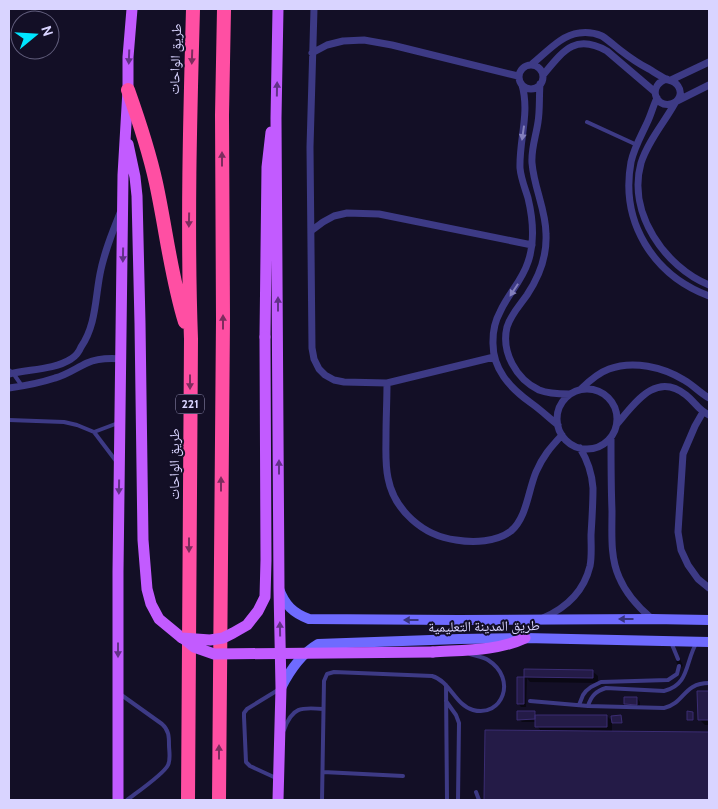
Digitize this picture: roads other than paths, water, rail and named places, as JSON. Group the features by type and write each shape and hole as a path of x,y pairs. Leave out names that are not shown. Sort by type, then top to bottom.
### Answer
{"highway":[{"name":"طريق الواحات","path":"188,800 191,339 189,251 193,9"},
{"name":"221","path":"219,800 224,9"},
{"path":"223,44 233,9"},
{"path":"128,90 138,117 153,173 178,296 191,339"}],"main road":[{"path":"118,800 118,572 123,206 128,57 132,9"},
{"path":"278,9 276,118 281,688 278,800"},
{"path":"182,638 210,640 223,638 234,633 247,625 258,612 265,597 267,166 272,128 276,118"},
{"path":"125,133 135,177 140,323 143,540 147,589 159,619 194,647 214,654 433,652 503,646 525,638"}],"street":[{"path":"314,9 310,147 312,348 314,359 319,369 334,380 387,383 494,357"},
{"path":"558,425 510,386 503,377 494,357 493,334 500,312 522,278 532,245 531,216 520,168 526,111 524,93 518,76 524,66 532,64 555,44 574,34 590,33 602,36 636,61 679,86 680,96 648,146 641,165 638,186 640,206 645,220 660,246 680,267 709,285"},
{"path":"312,52 343,40 364,40 392,45 518,76"},
{"path":"709,85 676,102 668,105 662,103 656,95 607,51 599,46 590,44 580,44 562,52 543,75 540,84 539,112 532,155 534,180 546,222 546,245 533,285 511,317 506,333 507,349 516,372 530,385 540,390 550,393 569,394 581,389 593,377 608,369 622,365 637,365 651,367 675,375 709,398"},
{"path":"709,62 669,80 662,80 659,83 647,122 637,144 630,173 632,212 647,248 673,276 692,289 709,296"},
{"path":"532,64 539,68 543,75"},
{"path":"522,85 531,89 540,84"},
{"path":"521,152 532,155"},
{"path":"10,372 58,364 71,359 78,353 87,339 92,325 100,275 108,242 123,206"},
{"path":"311,231 322,222 334,216 347,213 379,214 532,245"},
{"path":"673,276 678,273 680,267"},
{"path":"500,312 511,317"},
{"path":"9,388 55,378 72,372 86,363 97,360 122,359"},
{"path":"387,383 386,464 388,479 393,494 410,518 437,536 460,541 479,541 503,536 512,530 519,522 535,474 544,456 562,435"},
{"path":"569,394 560,405 558,425 562,435 570,443 580,448 594,448 604,444 611,437 617,424 645,393 655,388 677,389 706,414 695,426 683,454 678,532 681,550 688,565 698,579 709,588"},
{"path":"581,389 600,391 610,399 616,411 617,424"},
{"path":"611,437 614,563 624,588 637,605 652,618"},
{"path":"542,619 568,603 578,592 586,578 590,564 593,488 590,467 580,448"},
{"name":"طريق المدينة التعليمية","path":"279,589 283,599 290,608 298,615 309,619 652,618 709,620"},
{"path":"459,620 459,639"},
{"name":"طريق المدينة التعليمية","path":"281,688 301,657 318,644 525,638 709,642"}],"lane":[{"path":"587,122 637,144"},
{"path":"10,372 22,386"},
{"path":"9,420 64,422 77,425 94,432 120,465"},
{"path":"94,432 120,422"},
{"path":"671,642 678,659"},
{"path":"588,706 591,698 598,691 606,688 664,691 677,686 685,675 691,654 698,642"},
{"path":"322,800 324,678 329,672 428,675 440,679 462,704 472,710 484,710 495,705 504,690 505,684 502,673 494,664 481,657 454,650"},
{"path":"579,705 586,690 596,684 668,680 677,674 679,666"},
{"path":"530,701 588,706 664,708 675,703 694,685 709,683"},
{"path":"446,684 447,800"},
{"path":"278,779 250,766 246,762 244,714 247,709 281,688"},
{"path":"118,693 162,724 167,729 169,736 170,759 168,766 127,800"},
{"path":"446,700 459,723 458,800"},
{"path":"279,748 287,722 294,712 301,709 323,709"},
{"path":"322,772 402,776"},
{"path":"476,792 479,800"}]}
